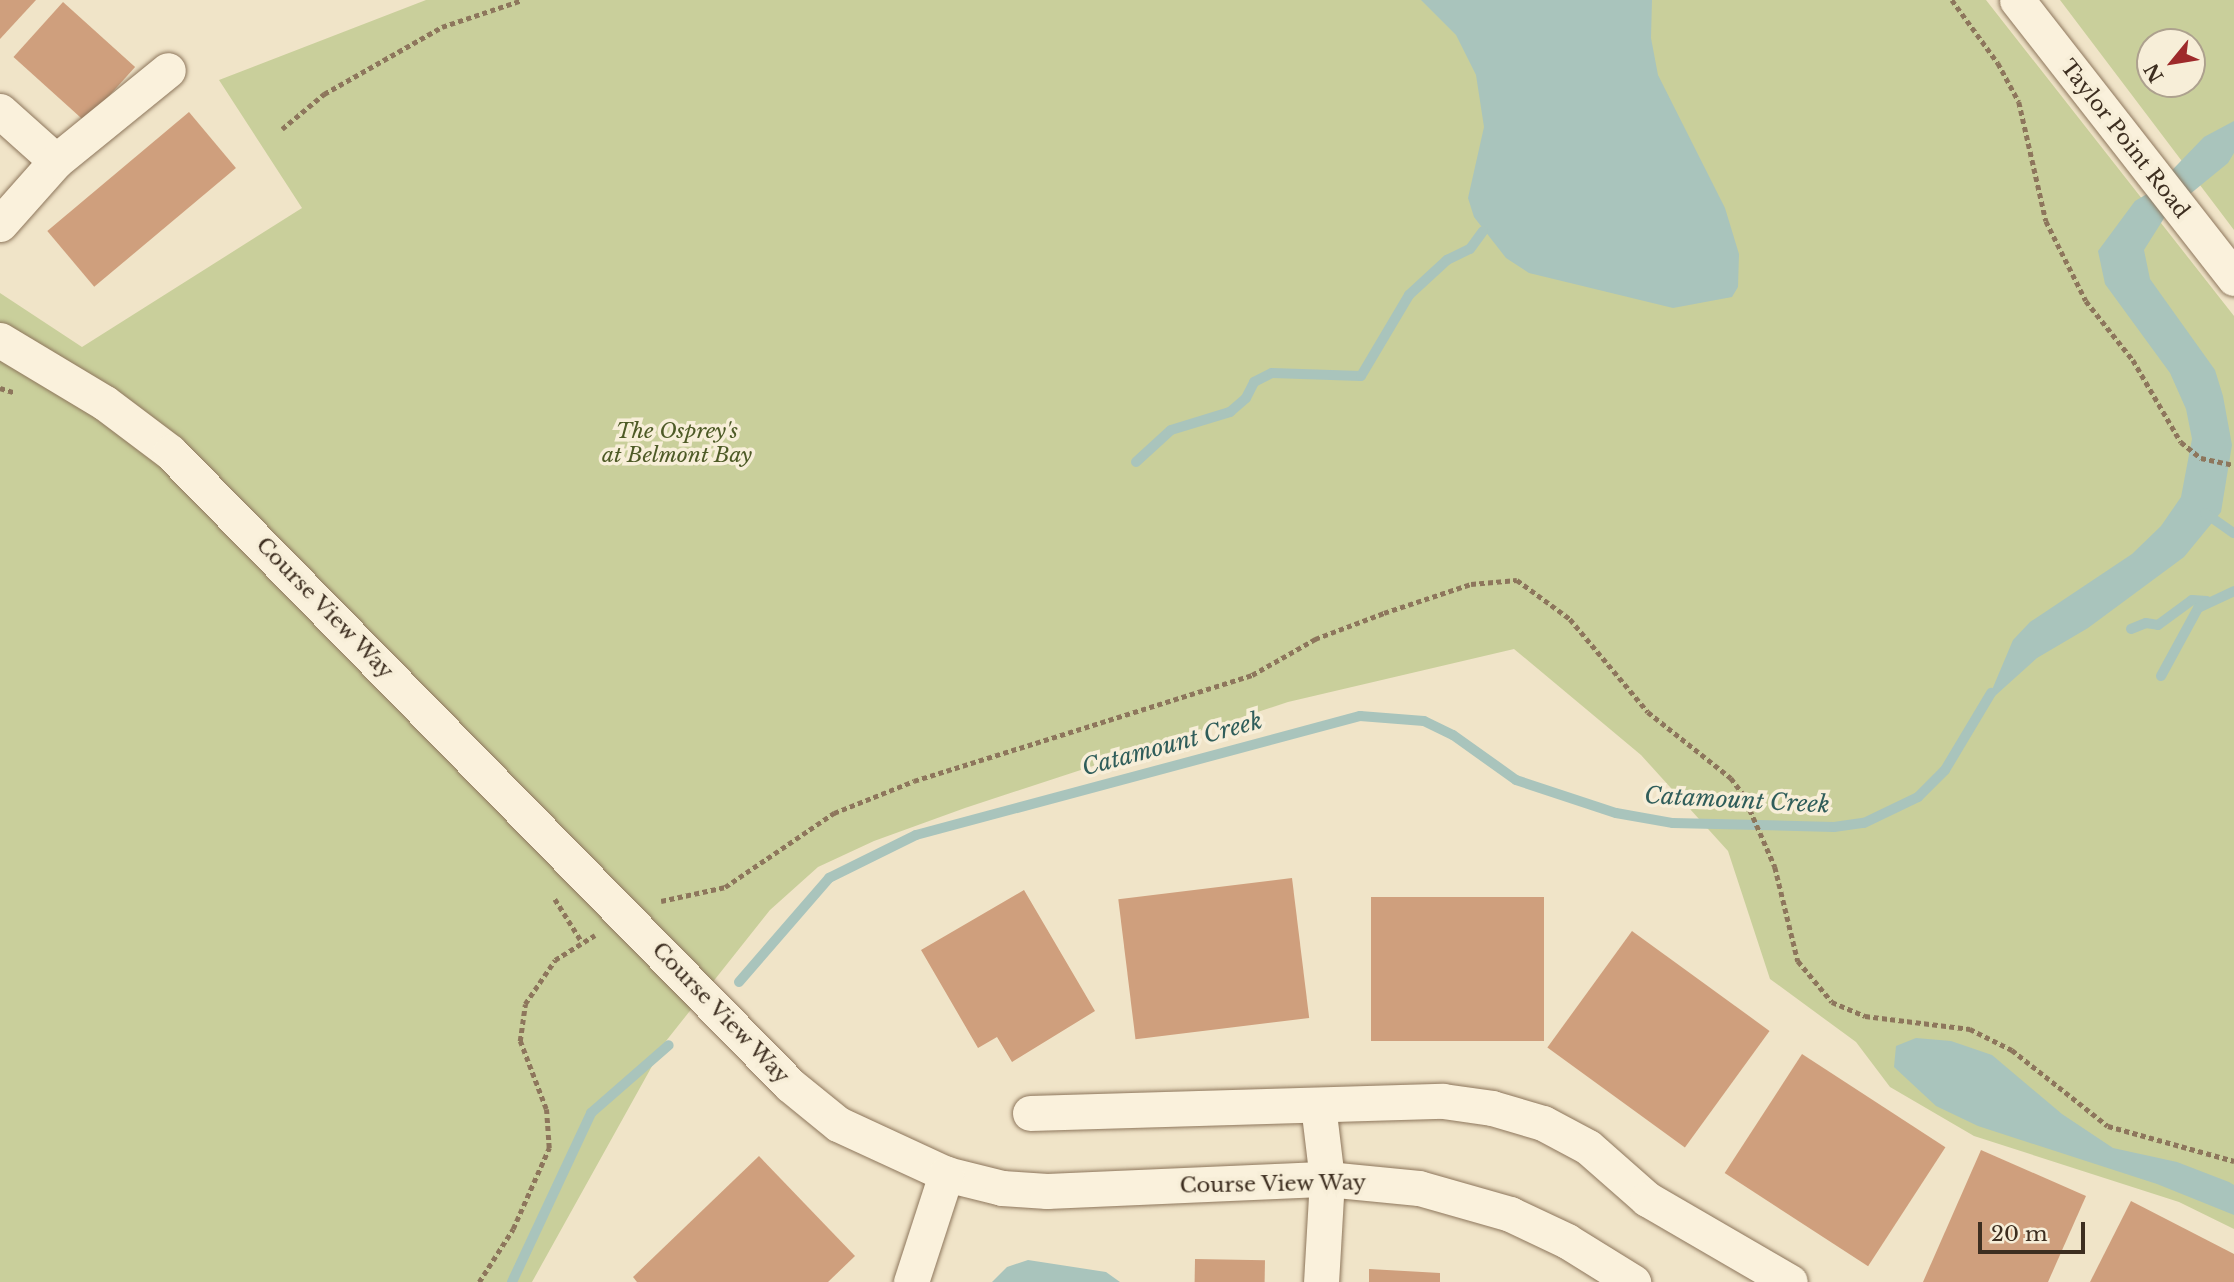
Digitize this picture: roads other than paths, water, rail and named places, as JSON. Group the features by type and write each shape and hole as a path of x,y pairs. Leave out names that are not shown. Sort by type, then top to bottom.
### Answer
{"street":[{"name":"Taylor Point Road","path":"2017,0 2234,278"},
{"path":"0,224 56,161 168,70"},
{"path":"0,111 56,161"},
{"name":"Course View Way","path":"0,340 104,403 170,452 790,1085 838,1124 946,1174 1002,1188 1047,1191 1327,1179 1464,1198 1567,1241 1633,1282"},
{"path":"1030,1113 1443,1101 1492,1108 1543,1123 1588,1147 1647,1199 1771,1277"},
{"path":"1318,1105 1327,1179 1321,1282"},
{"path":"911,1282 946,1174"}],"water":[{"path":"1421,0 1652,0 1651,38 1658,75 1725,208 1739,254 1738,287 1732,297 1673,308 1529,273 1506,258 1474,217 1468,198 1484,127 1476,75 1456,35"},
{"path":"2234,121 2234,153 2228,163 2168,212 2144,250 2150,279 2215,370 2223,396 2232,445 2221,512 2184,557 2088,628 2037,658 1986,704 2013,640 2030,622 2132,554 2161,526 2181,497 2192,439 2186,409 2170,373 2105,284 2098,251 2135,201 2152,191 2204,137"},
{"path":"1916,1038 1951,1041 1992,1055 2062,1114 2113,1148 2177,1162 2229,1182 2234,1185 2234,1215 2157,1184 1978,1126 1936,1106 1894,1067 1896,1046"},
{"path":"1028,1260 1106,1272 1120,1282 992,1282 1007,1267"}],"waterway":[{"path":"1136,462 1171,430 1230,412 1246,398 1254,382 1272,373 1361,376 1409,295 1447,260 1470,249 1483,231"},
{"path":"2205,513 2234,533"},
{"path":"2161,676 2198,608 2234,591"},
{"path":"2131,629 2146,623 2158,625 2192,600 2207,601"},
{"name":"Catamount Creek","path":"739,982 829,878 916,835 1360,716 1424,721 1453,735 1516,780 1616,813 1673,823 1834,827 1864,823 1918,797 1945,770 1991,693"},
{"name":"Catamount Creek","path":"512,1282 591,1113 669,1045"}],"park label":[{"name":"The Osprey's at Belmont Bay","path":"677,443"}]}
